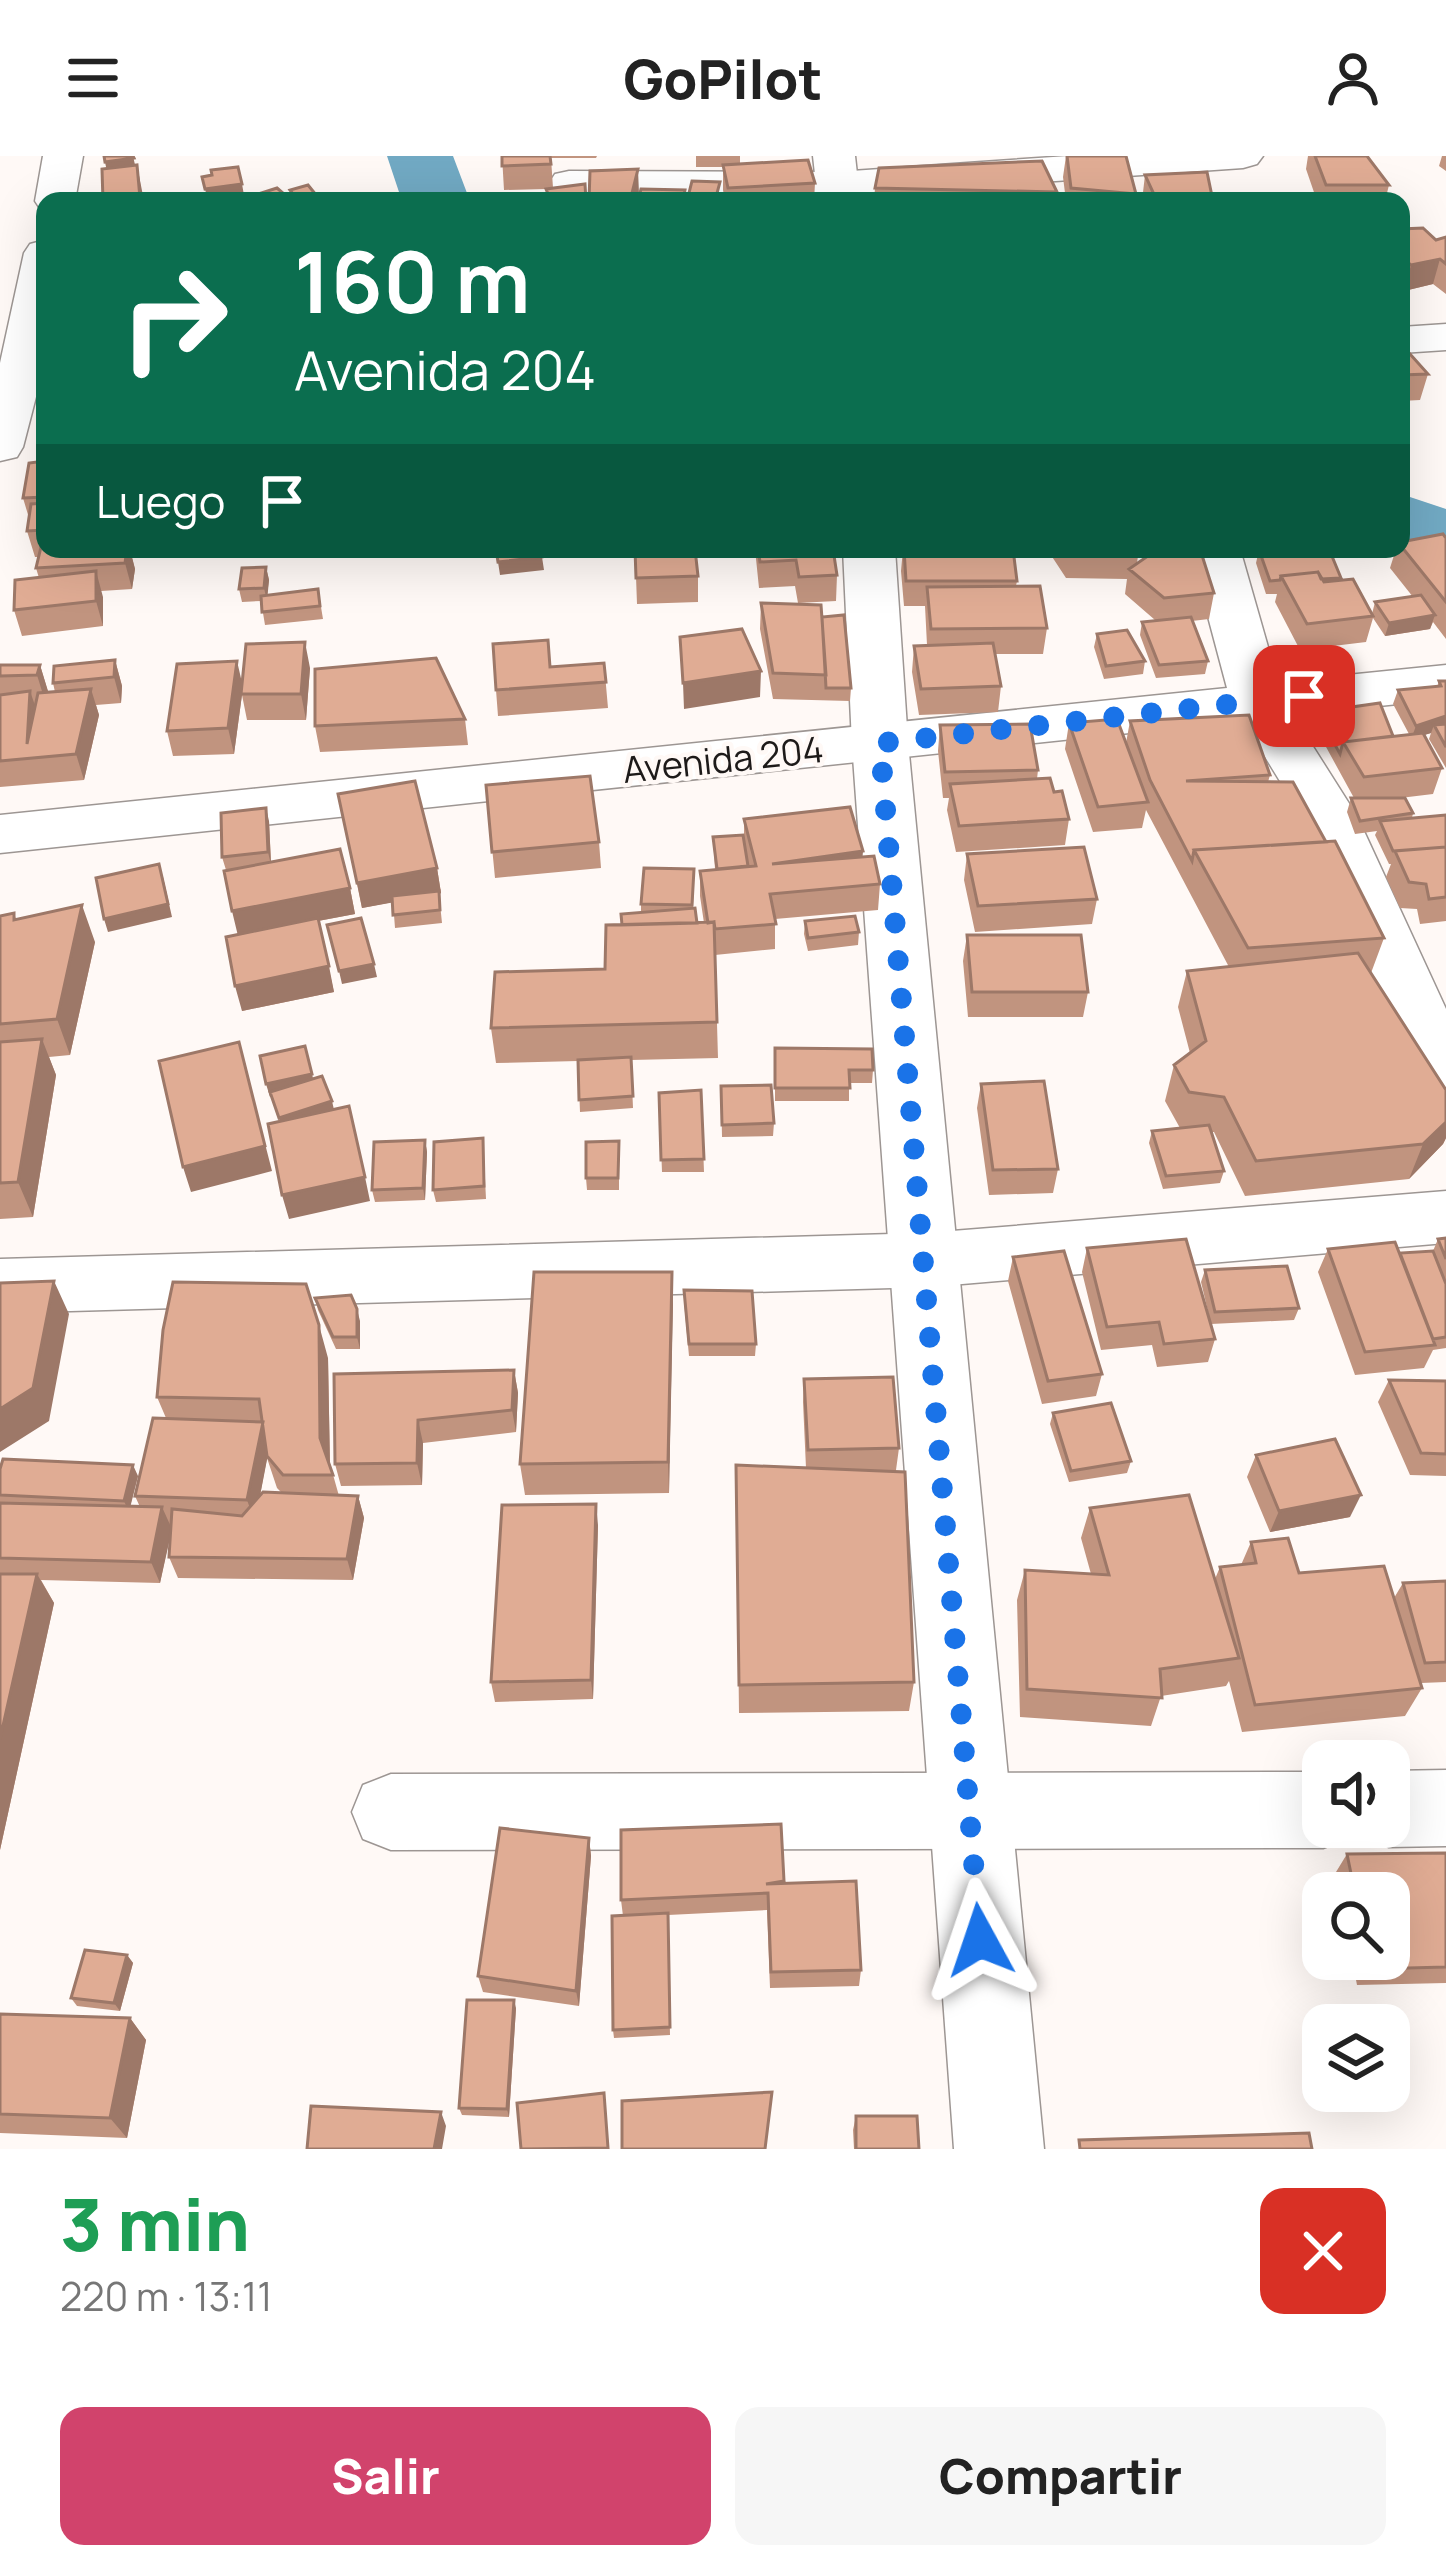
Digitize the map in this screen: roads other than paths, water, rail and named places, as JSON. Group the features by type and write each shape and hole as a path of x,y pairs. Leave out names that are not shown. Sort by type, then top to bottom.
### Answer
{"street":[{"path":"57,192 63,156"},
{"path":"569,183 836,180 1243,156"},
{"path":"3,428 36,300"},
{"path":"1410,339 1446,337"},
{"path":"870,558 880,743 999,2149"},
{"path":"1218,558 1257,700 1329,815 1446,1075"},
{"name":"Avenida 204","path":"0,834 1446,682"},
{"path":"0,1286 927,1260 1446,1217"},
{"path":"1410,1809 1446,1808"},
{"path":"391,1812 1302,1810"}],"waterway":[{"path":"420,156 433,192"},
{"path":"0,391 36,374"},
{"path":"1410,523 1446,541"}]}
